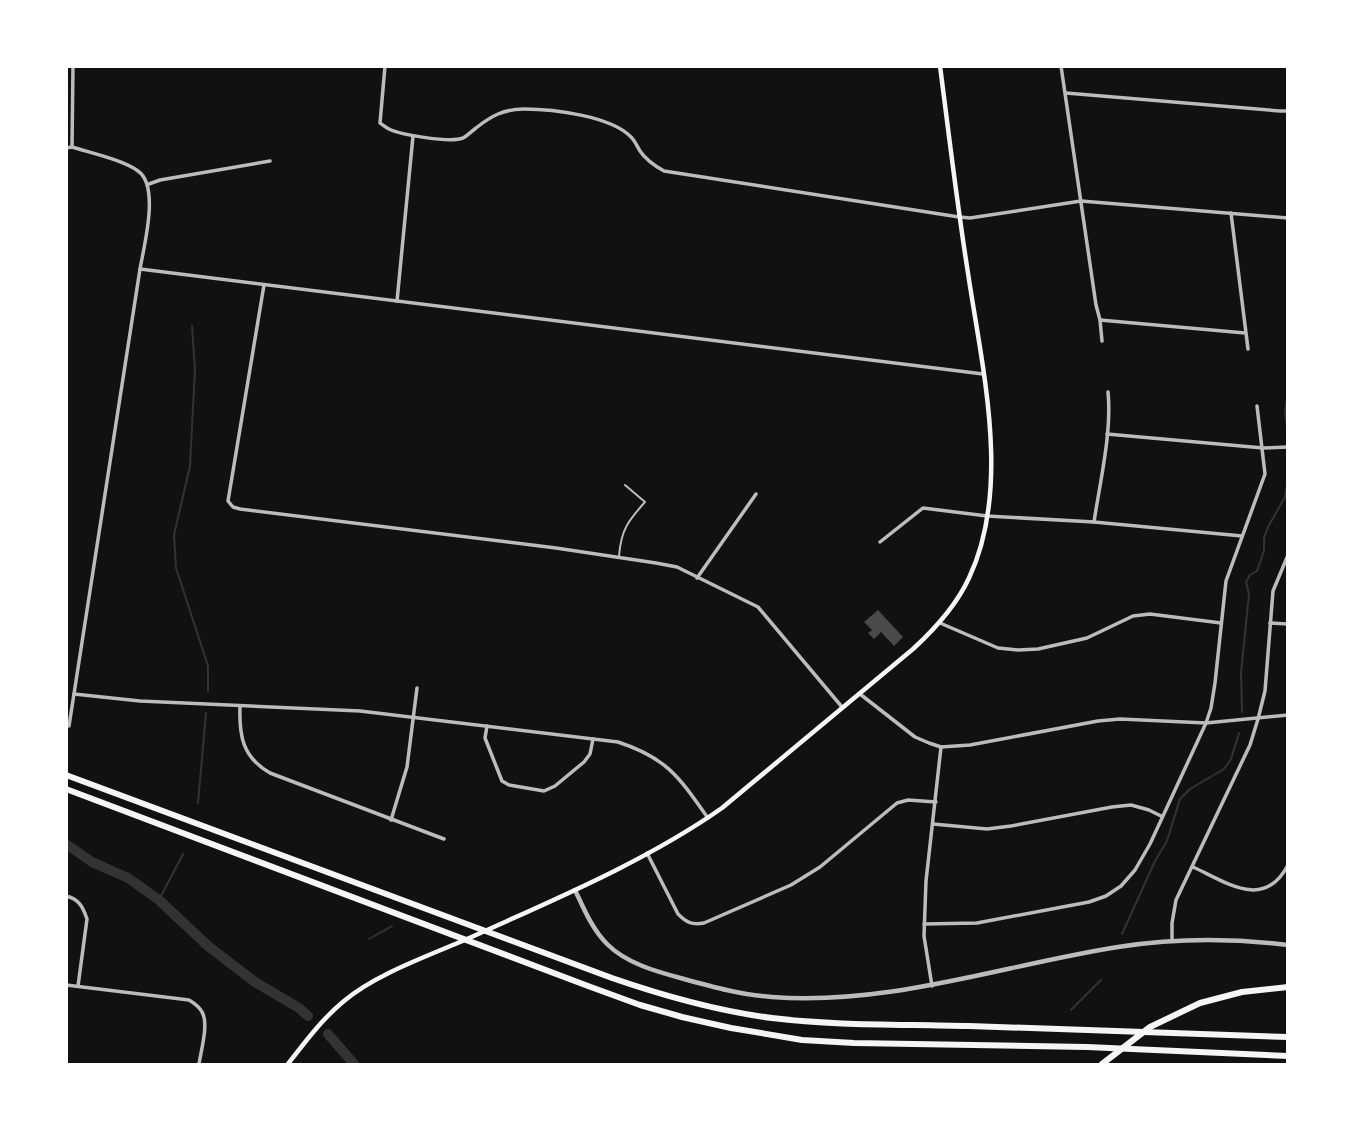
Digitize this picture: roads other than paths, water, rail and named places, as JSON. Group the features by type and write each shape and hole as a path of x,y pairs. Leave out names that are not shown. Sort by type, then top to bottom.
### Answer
{"highway":[{"path":"66,775 612,978 683,1000 771,1017 815,1021 1287,1037"},
{"path":"66,789 588,986 682,1017 768,1035 826,1042 1087,1047 1287,1056"},
{"path":"1102,1065 1150,1027 1200,1003 1242,992 1287,987"}],"main road":[{"path":"288,1065 315,1029 349,996 373,981 575,890 708,818 913,649 940,622 955,602 969,578 981,546 987,516 991,467 983,374 940,66"}],"street":[{"path":"72,147 73,66"},
{"path":"385,66 380,122 387,128 413,136 463,138 486,120 510,109 557,111 586,116 620,128 633,139 649,161 664,171 959,217 970,218 1081,201 1287,218"},
{"path":"1061,66 1102,341"},
{"path":"1066,93 1287,111"},
{"path":"397,301 413,136"},
{"path":"66,148 72,147 130,166 144,176 149,184 150,207 69,726"},
{"path":"149,184 270,161"},
{"path":"1231,213 1248,349"},
{"path":"140,269 983,374"},
{"path":"264,285 228,501 233,507 619,557 677,568 758,607 842,707"},
{"path":"1100,320 1245,333"},
{"path":"1094,522 1107,435 1108,392"},
{"path":"925,924 977,923 1089,902 1121,886 1135,870 1150,844 1211,708 1226,581 1265,474 1256,406"},
{"path":"1107,435 1263,448 1287,447"},
{"path":"697,578 755,494"},
{"path":"880,542 923,508 987,516 1094,522 1242,536"},
{"path":"1172,940 1176,900 1250,745 1258,719 1265,691 1273,591 1287,555"},
{"path":"940,622 998,648 1018,650 1038,649 1087,638 1133,616 1150,614 1221,623"},
{"path":"1270,622 1287,624"},
{"path":"391,820 407,767 417,688"},
{"path":"74,694 140,701 360,711 618,742 654,756 670,769 708,818"},
{"path":"860,694 915,737 941,747 970,745 1098,721 1132,719 1206,723 1287,715"},
{"path":"240,706 244,744 252,759 262,769 444,839"},
{"path":"487,726 485,738 502,781 509,785 544,791 555,786 584,762 590,754 593,739"},
{"path":"932,986 924,936 926,881 941,747"},
{"path":"647,853 678,914 694,925 791,885 820,867 897,803 908,800 936,802"},
{"path":"933,824 987,829 1131,805 1162,817"},
{"path":"1193,867 1242,890 1256,891 1273,884 1287,865"},
{"path":"575,890 595,929 616,952 643,966 713,987 768,997 870,995 932,986 1100,950 1172,940 1252,940 1287,945"},
{"path":"66,896 84,908 87,919 78,986"},
{"path":"66,985 189,1000 203,1012 205,1021 199,1065"}],"lane":[{"path":"619,557 627,523 645,502 625,485"}],"waterway":[{"path":"192,326 195,369 190,466 174,535 176,568 208,666 208,691"},
{"path":"1288,392 1285,413 1288,433"},
{"path":"1242,712 1241,673 1249,594 1246,582 1250,575 1257,571 1264,551 1264,538 1285,497 1288,479"},
{"path":"198,803 206,713"},
{"path":"1122,934 1167,841 1180,799 1190,789 1224,769 1231,759 1239,733"},
{"path":"66,844 92,862 128,878 159,900 208,946 255,982 308,1016"},
{"path":"159,900 183,854"},
{"path":"369,939 392,926"},
{"path":"1071,1010 1101,980"},
{"path":"328,1034 354,1064"}]}
